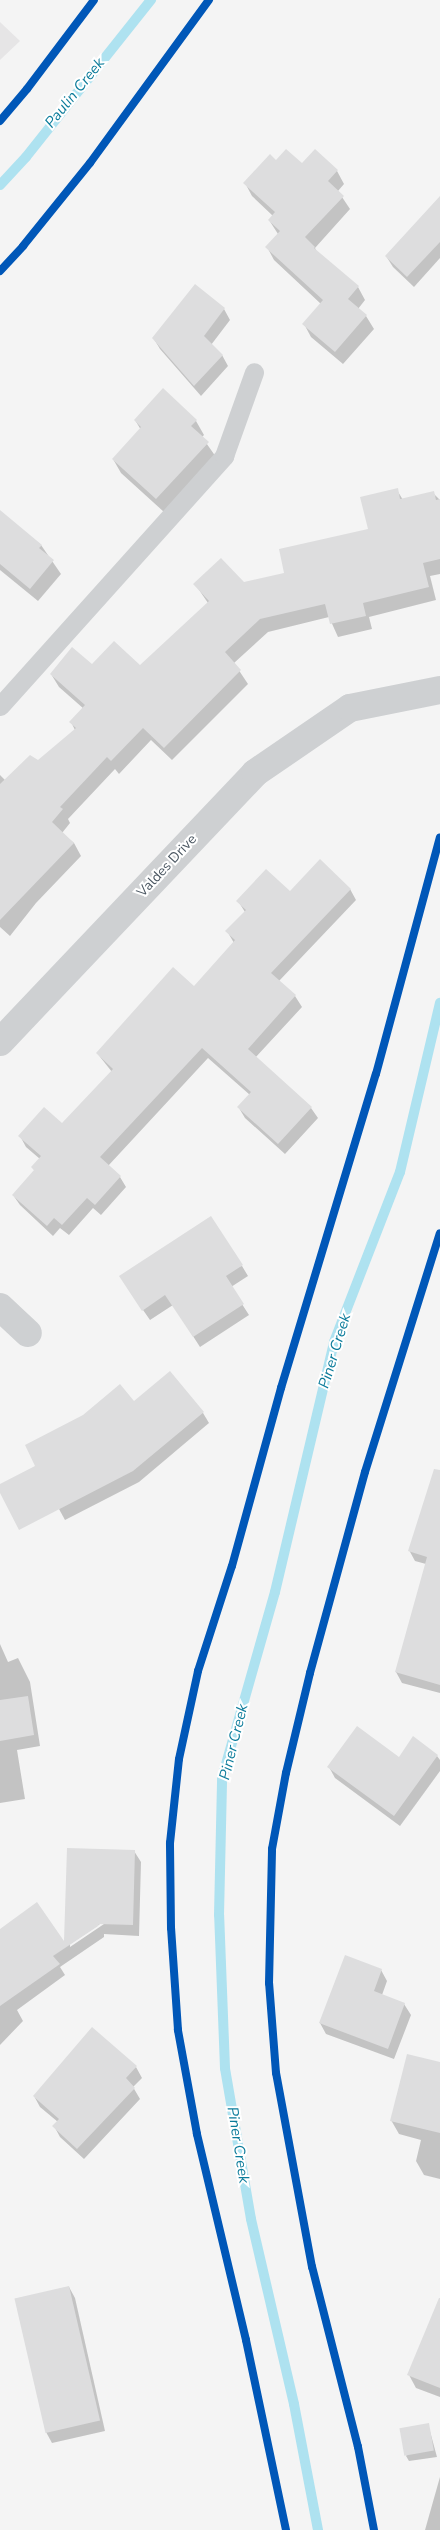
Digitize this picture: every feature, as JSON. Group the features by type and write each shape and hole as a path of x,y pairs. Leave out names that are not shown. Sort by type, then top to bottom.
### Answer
{"street":[{"name":"Valdes Drive","path":"0,1042 255,773 350,708 440,690"},
{"path":"0,1307 28,1333"}],"lane":[{"path":"0,706 224,456 254,372"}],"shaded area":[{"path":"0,22 20,41 0,60"}],"building":[{"path":"286,149 302,163 315,149 338,170 328,181 344,196 305,237 314,248 359,286 348,299 367,315 335,352 302,324 323,300 265,247 280,231 268,220 275,212 243,183 270,154 276,160"},
{"path":"440,196 440,242 407,277 385,256"},
{"path":"195,284 225,308 204,336 223,355 194,386 152,338"},
{"path":"163,388 197,420 191,426 209,442 156,499 112,459 141,427 134,420"},
{"path":"398,488 400,499 434,491 436,500 440,499 440,559 423,563 429,587 363,603 366,616 330,624 325,604 260,619 225,652 241,670 164,748 143,728 111,761 107,757 60,807 63,809 52,822 74,843 0,920 0,784 30,755 38,760 76,728 69,722 85,705 50,674 72,647 92,664 114,641 140,665 209,601 193,584 221,558 244,582 284,573 279,549 368,529 360,497"},
{"path":"0,510 42,545 39,548 54,560 30,589 0,564"},
{"path":"320,859 351,889 271,973 296,995 248,1049 312,1107 278,1144 237,1107 251,1092 202,1048 100,1157 121,1176 95,1205 87,1198 62,1225 54,1218 47,1226 12,1195 34,1170 31,1167 41,1156 18,1136 44,1107 62,1123 113,1069 96,1053 173,967 194,986 235,940 225,931 246,910 236,901 266,869 290,891"},
{"path":"211,1216 243,1265 226,1276 244,1304 193,1337 165,1295 142,1311 119,1276"},
{"path":"170,1371 204,1412 133,1471 19,1530 0,1493 0,1484 35,1466 25,1445 83,1415 120,1384 134,1401"},
{"path":"434,1469 440,1470 440,1685 395,1672 427,1557 408,1551"},
{"path":"28,1696 34,1735 0,1741 0,1700"},
{"path":"357,1726 399,1757 413,1736 438,1755 394,1816 327,1767"},
{"path":"67,1848 135,1850 133,1925 99,1924 53,1956 60,1964 0,2006 0,1929 37,1902 64,1941"},
{"path":"345,1955 382,1969 374,1991 405,2003 388,2049 319,2023"},
{"path":"92,2027 137,2066 126,2078 135,2088 77,2149 52,2126 59,2119 33,2096"},
{"path":"407,2054 440,2062 440,2133 390,2121"},
{"path":"69,2286 100,2420 45,2433 14,2299"},
{"path":"440,2298 440,2388 407,2375"},
{"path":"429,2423 434,2451 404,2456 399,2428"}],"waterway":[{"name":"Paulin Creek","path":"0,185 26,157 151,0"},
{"name":"Piner Creek","path":"318,2530 294,2404 251,2219 225,2068 219,1915 222,1778 275,1592 334,1342 400,1172 440,1003"}],"cycle path":[{"path":"0,121 27,89 94,0"},
{"path":"0,271 23,246 90,163 209,0"},
{"path":"286,2530 246,2340 197,2134 178,2030 171,1928 170,1843 179,1759 198,1671 232,1566 281,1388 376,1074 440,837"},
{"path":"374,2530 358,2447 312,2267 276,2073 269,1983 272,1849 286,1773 310,1673 365,1472 440,1233"}]}
